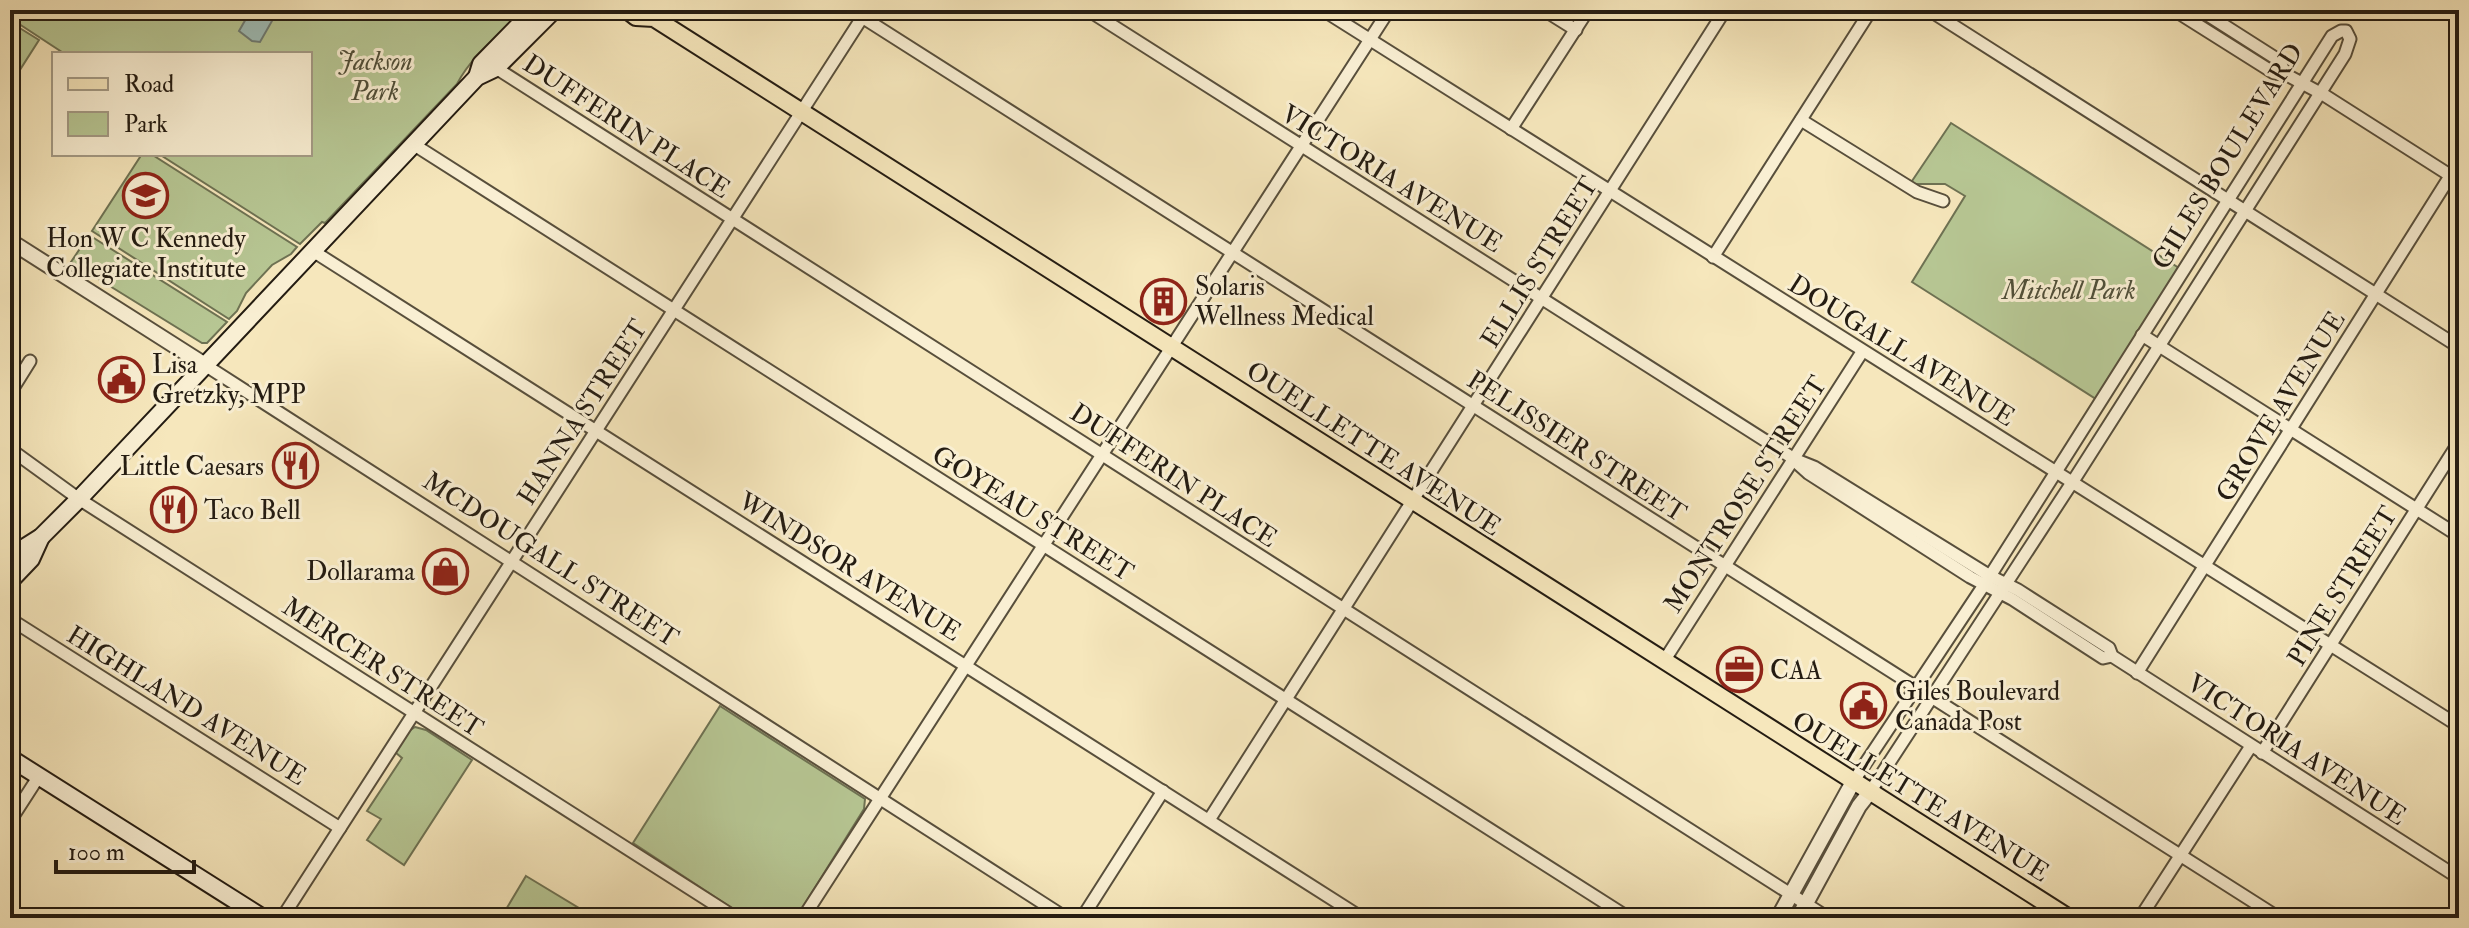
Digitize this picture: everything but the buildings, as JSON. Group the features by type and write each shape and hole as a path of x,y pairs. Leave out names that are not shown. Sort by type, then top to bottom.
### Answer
{"main road":[{"path":"477,77 481,64 534,10"},
{"path":"10,562 22,549 41,537 79,499 477,77 496,68 554,10"},
{"name":"OUELLETTE AVENUE","path":"627,10 636,17 653,14 2069,918"},
{"path":"10,581 31,559 41,537"},
{"path":"11,758 263,918"}],"street":[{"name":"PELISSIER STREET","path":"851,10 865,14 2279,918"},
{"name":"VICTORIA AVENUE","path":"1088,10 1794,460 1814,467 1987,581 2109,648 2112,656 2137,673 2459,878"},
{"name":"DOUGALL AVENUE","path":"1323,10 2459,726"},
{"path":"803,918 1389,10"},
{"path":"1544,10 1576,30"},
{"path":"1511,129 1588,10"},
{"name":"ELLIS STREET","path":"1209,820 1725,10"},
{"path":"1713,257 1871,10"},
{"path":"1929,10 2459,347"},
{"path":"2174,10 2274,73 2285,74 2320,93 2455,178"},
{"path":"2200,10 2280,61 2285,74"},
{"name":"HANNA STREET","path":"282,918 865,14"},
{"name":"GILES BOULEVARD","path":"1778,918 1853,782 1987,581 2332,36 2346,31 2349,46 2320,93 1933,697 1859,806 1798,918"},
{"name":"DUFFERIN PLACE","path":"496,68 1828,918"},
{"path":"1801,120 1917,192 1943,201"},
{"name":"GOYEAU STREET","path":"413,144 1629,918"},
{"name":"GROVE AVENUE","path":"2137,673 2376,294 2455,178 2459,162"},
{"name":"MCDOUGALL STREET","path":"10,241 1066,918"},
{"name":"WINDSOR AVENUE","path":"313,251 1362,918"},
{"path":"2142,335 2459,536"},
{"name":"MONTROSE STREET","path":"1664,661 1862,352"},
{"path":"10,393 30,361"},
{"name":"PINE STREET","path":"2140,918 2330,645 2459,442"},
{"name":"MERCER STREET","path":"10,449 79,499 736,918"},
{"name":"HIGHLAND AVENUE","path":"10,619 340,828"},
{"path":"10,821 39,776"},
{"path":"1082,918 1163,791"}],"green space":[{"name":"Jackson Park","path":"10,10 525,10 479,54 457,84 325,223 322,222 300,244 162,156 312,156 312,52 62,52 10,18"},
{"path":"10,22 39,40 16,76 10,72"},
{"name":"Mitchell Park","path":"1951,123 2179,268 2096,399 1912,282 1965,196 1945,184 1910,184"},
{"path":"141,156 154,156 297,247 272,265 246,293 229,319 92,231"},
{"path":"89,235 227,322 207,343 202,343 71,262"},
{"path":"720,706 865,799 864,809 796,918 747,918 633,843"},
{"path":"415,727 426,730 472,760 404,865 367,840 381,819 367,811 402,758 395,752"},
{"path":"526,876 592,916 591,918 502,916"}],"water":[{"path":"251,10 264,10 273,16 260,42 252,41 239,31"}],"place":[{"name":"Hon W C Kennedy Collegiate Institute","path":"146,195"},
{"name":"Solaris Wellness Medical","path":"1164,301"},
{"name":"Lisa Gretzky, MPP","path":"121,379"},
{"name":"Little Caesars","path":"295,466"},
{"name":"Taco Bell","path":"173,510"},
{"name":"Dollarama","path":"446,571"},
{"name":"CAA","path":"1739,670"},
{"name":"Giles Boulevard Canada Post","path":"1864,706"}]}
